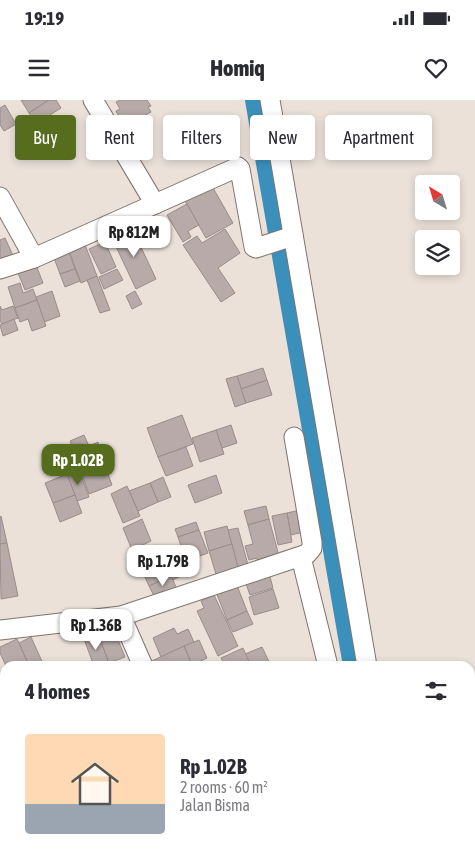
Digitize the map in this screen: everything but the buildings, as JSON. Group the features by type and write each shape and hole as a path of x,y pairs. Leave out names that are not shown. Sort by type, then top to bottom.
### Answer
{"street":[{"path":"93,100 155,204"},
{"path":"270,100 288,237 366,661"},
{"path":"0,269 34,258 239,168 253,245 256,248 288,237"},
{"path":"0,197 34,258"},
{"path":"0,630 121,616 301,557 310,551 312,542 294,437"},
{"path":"301,557 327,661"},
{"path":"121,616 141,661"}],"waterway":[{"path":"253,100 350,661"}]}
